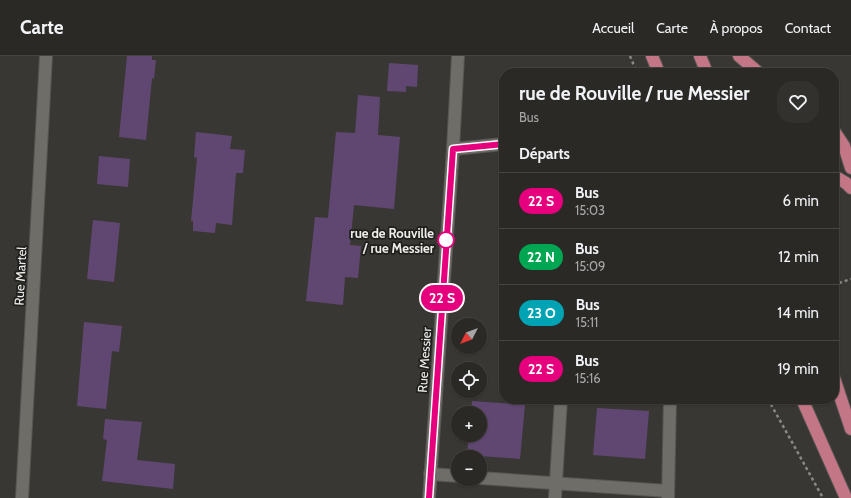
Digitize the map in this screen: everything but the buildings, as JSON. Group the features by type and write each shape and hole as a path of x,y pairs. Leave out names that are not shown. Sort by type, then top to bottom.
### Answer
{"main road":[{"path":"652,56 657,68"},
{"path":"700,56 706,68"},
{"path":"739,56 753,68"},
{"path":"839,138 844,146 851,168"},
{"path":"839,178 846,182 851,188"},
{"path":"839,393 851,429"},
{"path":"804,404 846,498"}],"street":[{"name":"Rue Martel","path":"22,498 46,56"},
{"name":"Rue Messier","path":"429,498 458,56"},
{"path":"453,149 499,144"},
{"path":"555,498 561,404"},
{"path":"487,479 668,495 670,404"},
{"path":"430,474 451,476"}],"path":[{"path":"630,56 635,68"},
{"path":"839,283 851,279"},
{"path":"771,404 823,498"}],"bus line":[{"path":"429,498 453,149 499,144"}],"place":[{"name":"rue de Rouville / rue Messier","path":"446,240"}]}
